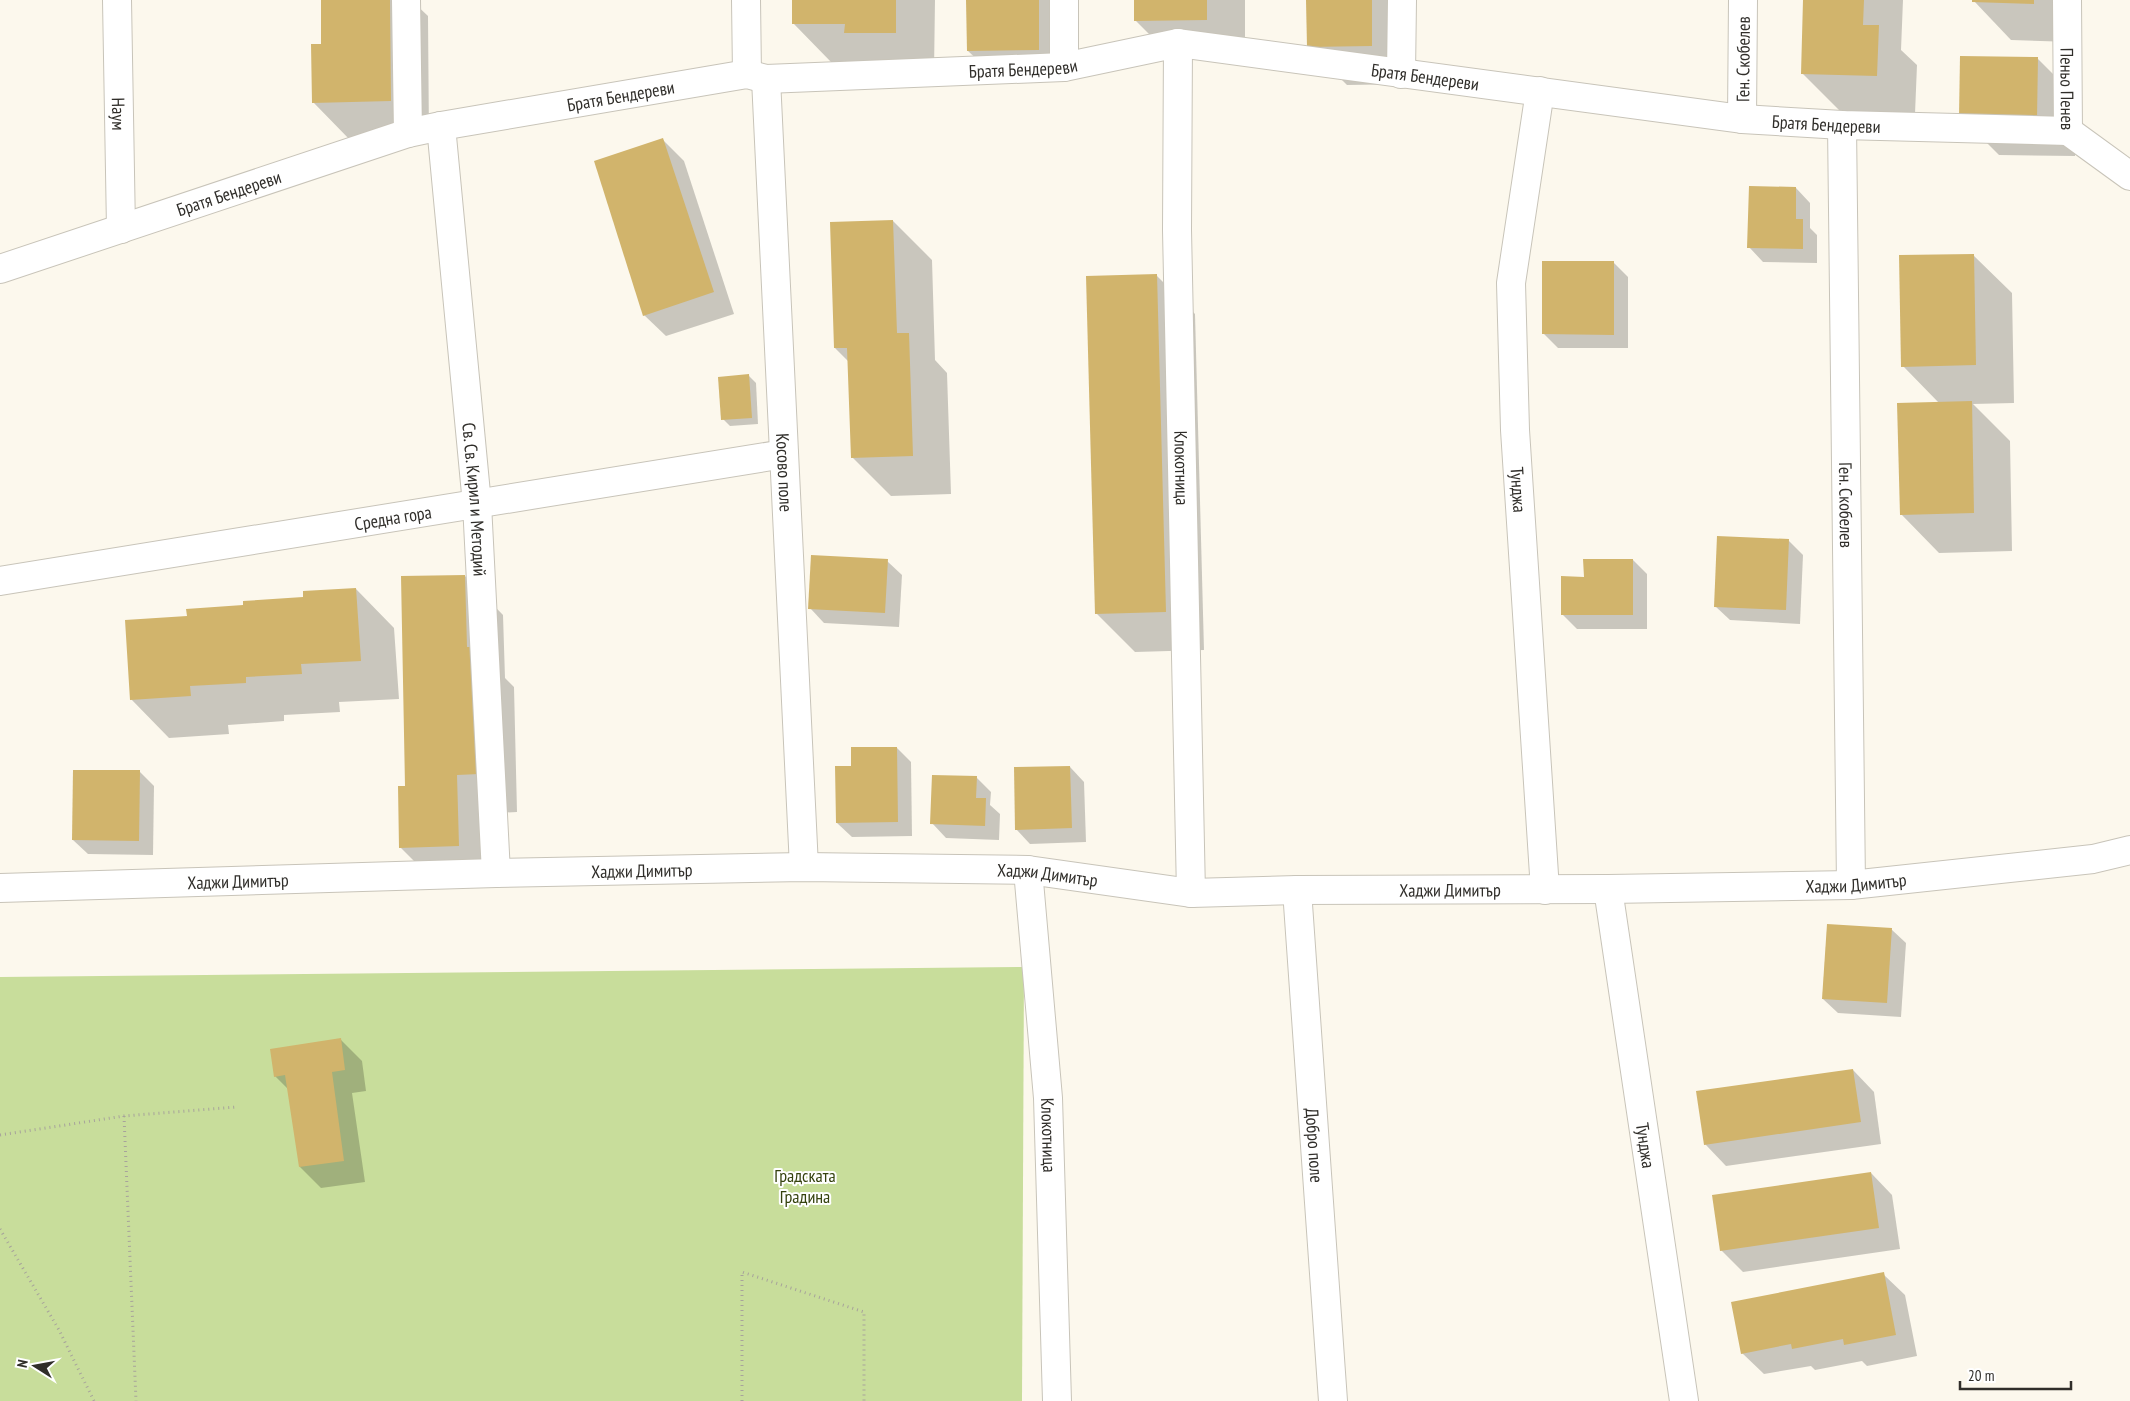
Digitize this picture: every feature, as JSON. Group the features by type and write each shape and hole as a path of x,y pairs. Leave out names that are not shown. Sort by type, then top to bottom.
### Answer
{"street":[{"name":"Наум","path":"117,0 121,229"},
{"path":"406,0 408,133"},
{"name":"Косово поле","path":"746,0 756,76 784,454 804,866"},
{"path":"1064,0 1064,67"},
{"path":"1401,74 1402,0"},
{"name":"Ген. Скобелев","path":"1742,119 1743,0"},
{"name":"Пеньо Пенев","path":"2067,0 2068,131 2130,176"},
{"name":"Братя Бендереви","path":"0,269 408,133 441,126 756,76 1064,67 1178,43 1742,119 1842,125 2068,131"},
{"name":"Клокотница","path":"1178,43 1176,230 1191,893"},
{"name":"Тунджа","path":"1540,91 1512,283 1516,430 1545,890"},
{"name":"Ген. Скобелев","path":"1842,125 1852,885"},
{"name":"Св. Св. Кирил и Методий","path":"441,126 477,504 496,873"},
{"name":"Средна гора","path":"0,581 784,454"},
{"name":"Хаджи Димитър","path":"0,888 804,866 1028,870 1191,893 1297,890 1608,890 1852,885 2092,859 2130,850"},
{"name":"Клокотница","path":"1028,870 1048,1098 1057,1401"},
{"name":"Добро поле","path":"1297,890 1333,1401"},
{"name":"Тунджа","path":"1608,890 1684,1401"}],"path":[{"path":"0,1135 124,1116 236,1107"},
{"path":"124,1116 136,1401"},
{"path":"0,1229 59,1330 94,1401"},
{"path":"742,1401 742,1272 864,1312 864,1401"}],"green space":[{"name":"Градската Градина","path":"1024,967 1022,1401 0,1401 0,977"}],"building":[{"path":"321,0 390,0 391,101 312,103 311,44 321,44"},
{"path":"792,0 896,0 896,33 844,33 845,24 792,24"},
{"path":"966,0 1039,0 1039,50 967,51"},
{"path":"1134,0 1207,0 1207,20 1134,21"},
{"path":"1306,0 1372,0 1372,46 1307,47"},
{"path":"1803,0 1864,0 1863,25 1879,25 1877,76 1801,74"},
{"path":"1972,0 2034,0 2034,4 1972,2"},
{"path":"1960,56 2038,57 2037,118 1959,117"},
{"path":"663,138 714,292 643,316 594,161"},
{"path":"1749,186 1796,187 1796,219 1803,219 1803,249 1747,248"},
{"path":"893,220 897,333 909,333 913,456 851,458 847,348 834,348 830,222"},
{"path":"1974,254 1976,365 1901,367 1899,255"},
{"path":"1542,261 1614,261 1614,335 1542,334"},
{"path":"1157,274 1166,612 1095,614 1086,276"},
{"path":"749,374 752,418 721,420 718,377"},
{"path":"1972,401 1974,513 1900,515 1897,403"},
{"path":"1717,536 1789,539 1786,610 1714,607"},
{"path":"811,555 888,559 885,613 808,609"},
{"path":"1583,559 1633,559 1633,615 1561,615 1561,576 1584,577"},
{"path":"465,575 467,647 476,647 479,774 457,775 459,846 399,848 398,786 405,786 401,576"},
{"path":"356,588 361,661 301,664 302,674 246,677 246,683 190,686 191,696 130,700 125,620 187,616 186,609 243,605 243,601 303,597 303,591"},
{"path":"851,747 897,747 898,822 836,823 835,766 851,766"},
{"path":"1070,766 1072,828 1015,830 1014,767"},
{"path":"73,770 140,770 139,841 72,840"},
{"path":"932,775 977,776 976,798 986,798 985,826 930,824"},
{"path":"1827,924 1892,928 1887,1003 1822,999"},
{"path":"341,1038 345,1070 332,1072 344,1161 299,1167 285,1075 274,1077 270,1049"},
{"path":"1853,1069 1861,1122 1704,1145 1696,1091"},
{"path":"1871,1172 1879,1228 1720,1251 1712,1195"},
{"path":"1884,1272 1896,1335 1844,1345 1843,1339 1792,1349 1791,1344 1741,1354 1731,1302"}]}
